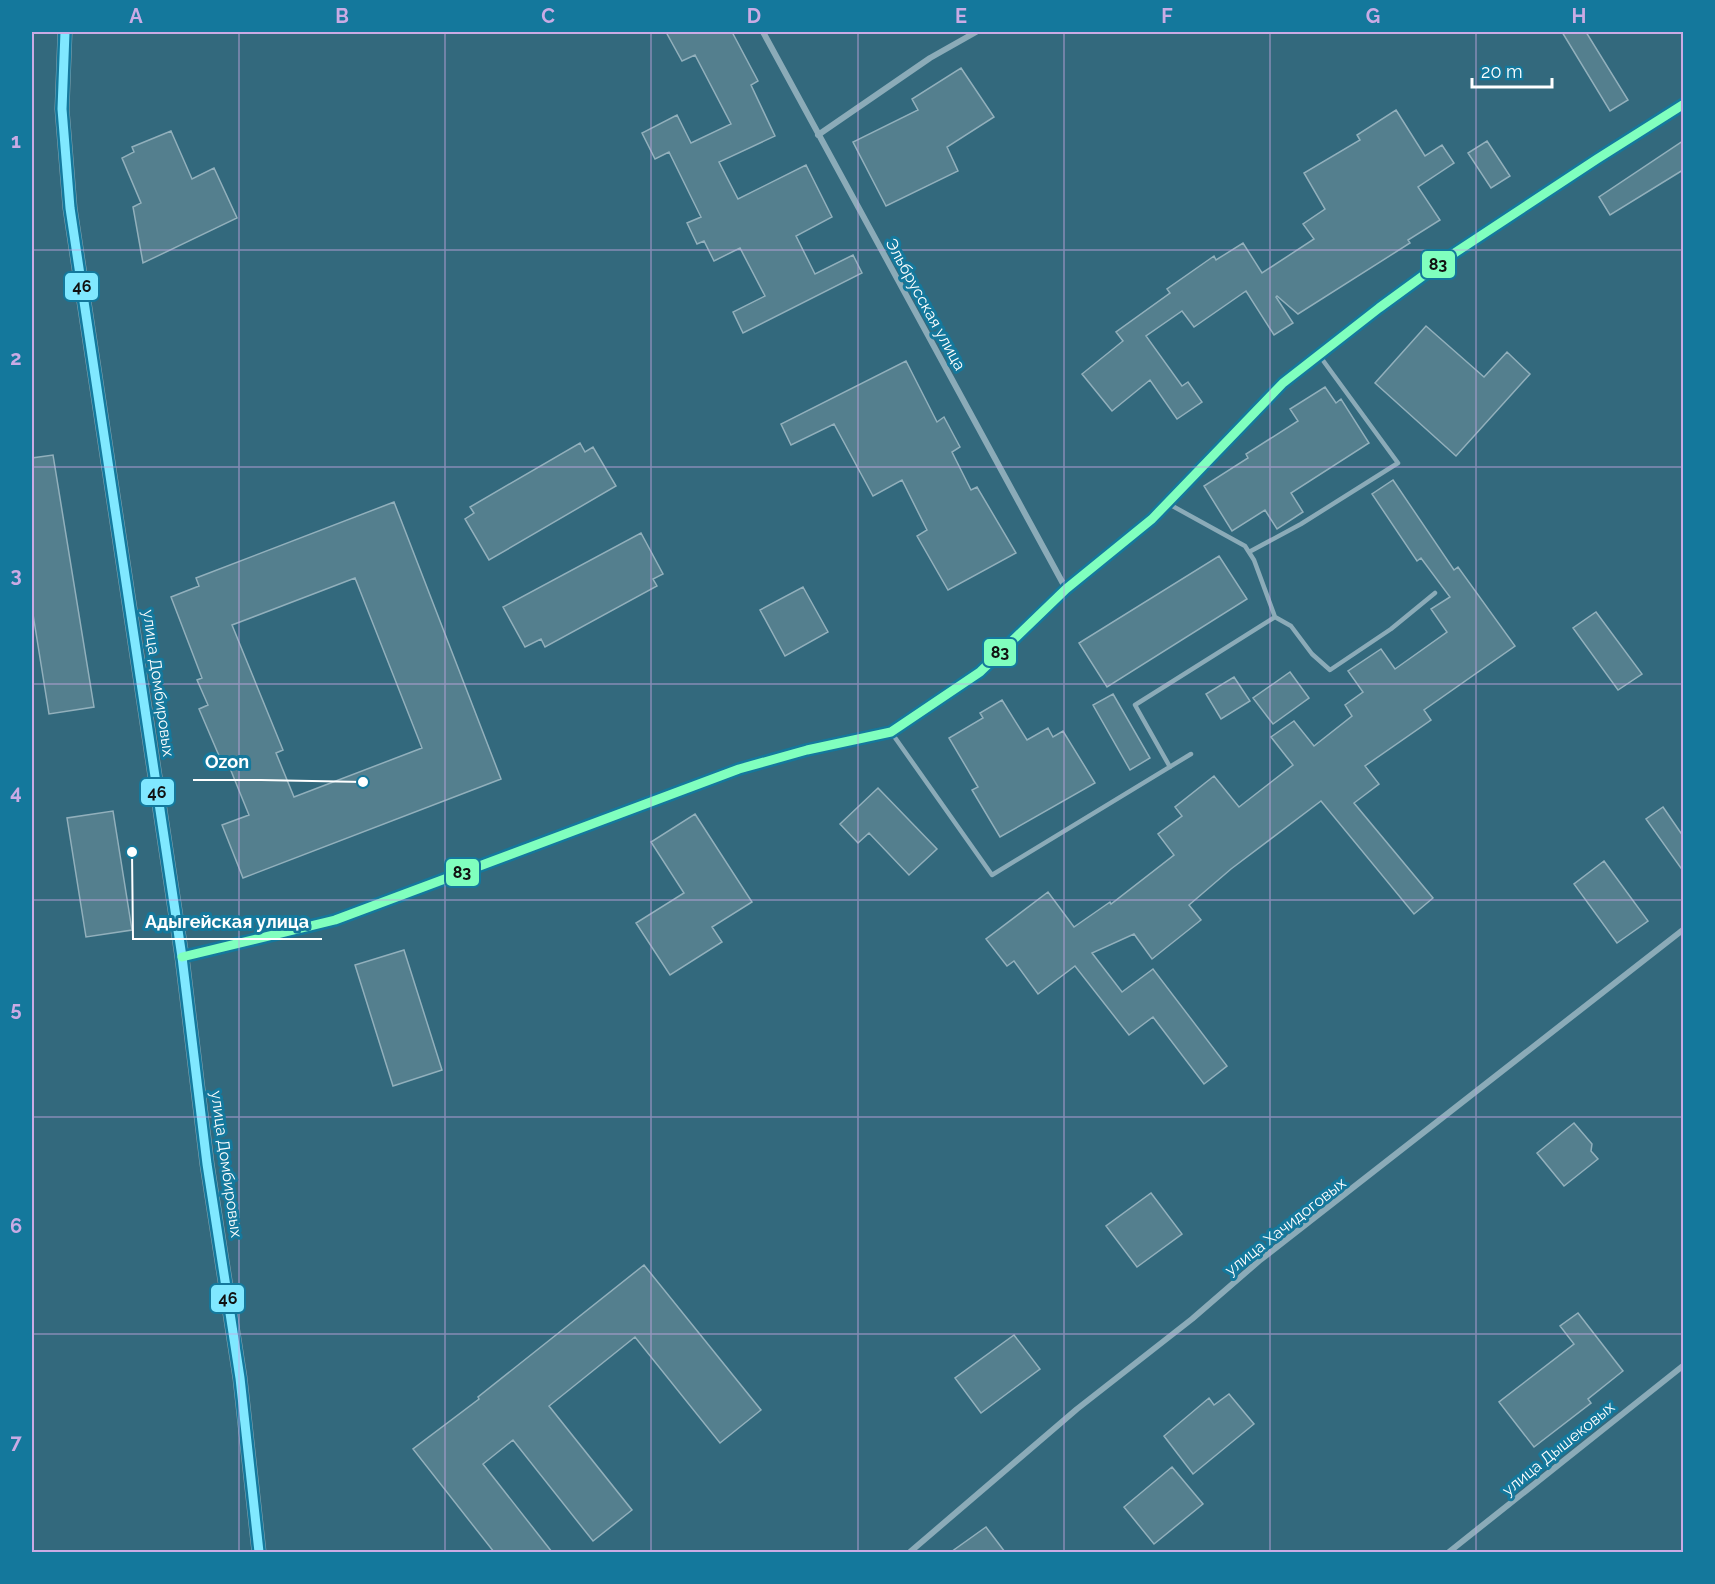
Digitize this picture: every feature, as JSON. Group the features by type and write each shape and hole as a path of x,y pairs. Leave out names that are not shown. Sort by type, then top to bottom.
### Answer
{"street":[{"name":"улица Домбировых","path":"65,32 62,109 70,208 182,957 207,1164 240,1378 259,1552"},
{"name":"Эльбрусская улица","path":"763,32 1066,589"},
{"path":"818,135 930,58 976,32"},
{"path":"182,957 335,920 739,769 807,750 891,732 980,672 1066,589 1152,519 1283,383 1318,355 1450,256 1683,104"},
{"name":"улица Хачидоговых","path":"910,1552 1077,1409 1192,1319 1259,1261 1683,929"},
{"name":"улица Дышековых","path":"1449,1552 1683,1365"}],"lane":[{"path":"1249,552 1301,524 1398,463 1318,355"},
{"path":"1167,503 1245,546 1254,560 1275,617 1291,626 1312,654 1330,670 1391,629 1435,593"},
{"path":"1170,767 1136,705 1275,617"},
{"path":"891,732 992,875 1191,754"}],"building":[{"path":"666,32 732,32 758,81 751,85 775,136 719,162 738,199 806,165 832,217 796,236 815,274 853,255 862,273 743,333 733,312 765,296 740,248 714,261 704,241 697,244 687,223 701,217 669,152 655,159 642,133 677,115 691,143 731,124 695,55 682,61"},
{"path":"1562,32 1586,32 1628,100 1610,111"},
{"path":"961,68 994,117 947,147 958,171 886,206 853,142 918,110 912,99"},
{"path":"1396,110 1425,156 1442,145 1454,163 1418,187 1440,220 1408,240 1410,243 1298,314 1277,296 1293,323 1274,335 1246,291 1194,327 1182,311 1146,336 1182,386 1188,382 1202,402 1177,419 1150,380 1112,411 1082,374 1123,341 1116,332 1170,293 1167,289 1214,256 1216,260 1243,243 1262,273 1314,239 1303,224 1325,209 1304,173 1360,140 1357,135"},
{"path":"171,131 192,179 214,168 237,218 143,263 133,207 141,203 122,158 134,152 132,147"},
{"path":"1487,141 1510,176 1491,188 1468,153"},
{"path":"1683,141 1683,170 1610,215 1599,197"},
{"path":"1426,326 1484,377 1507,352 1530,374 1456,456 1375,383"},
{"path":"906,361 937,422 944,417 960,447 952,452 971,490 977,487 1016,553 948,590 917,536 927,530 902,480 873,496 834,424 791,445 781,424"},
{"path":"1325,387 1336,403 1341,399 1369,443 1291,493 1303,512 1277,529 1265,510 1232,531 1204,486 1248,458 1246,454 1298,421 1290,409"},
{"path":"580,443 585,452 593,447 616,486 489,560 465,519 474,513 470,507"},
{"path":"53,455 94,707 49,714 32,608 32,458"},
{"path":"1393,480 1454,570 1458,567 1515,646 1424,710 1431,720 1365,766 1379,784 1354,803 1433,898 1414,914 1321,801 1231,869 1189,905 1201,920 1152,959 1134,934 1092,953 1122,992 1153,969 1227,1066 1204,1084 1153,1017 1129,1035 1075,966 1038,994 1014,961 1007,966 986,939 1048,892 1074,927 1110,902 1111,904 1174,855 1158,834 1182,816 1175,807 1214,776 1239,807 1293,765 1271,737 1294,721 1314,746 1352,716 1345,705 1363,692 1348,671 1381,649 1395,669 1447,632 1431,609 1450,597 1421,558 1417,561 1372,494"},
{"path":"394,502 501,779 243,878 222,825 249,815 225,756 220,758 199,709 208,705 197,680 202,678 171,597 199,586 196,578","holes":["355,578 422,748 294,797 276,753 283,750 232,625"]},
{"path":"641,533 663,574 653,579 657,586 545,647 541,639 525,647 503,607"},
{"path":"1219,556 1247,599 1107,687 1079,643"},
{"path":"803,587 828,632 785,656 760,610"},
{"path":"1596,612 1642,674 1618,690 1573,628"},
{"path":"1290,672 1309,698 1273,724 1253,698"},
{"path":"1234,677 1250,701 1221,719 1206,694"},
{"path":"1113,694 1150,758 1130,770 1093,705"},
{"path":"1002,700 1027,740 1048,728 1053,737 1063,731 1095,783 1000,837 972,790 978,787 949,738 983,718 980,713"},
{"path":"878,788 937,849 909,875 869,833 858,843 840,824"},
{"path":"1663,807 1683,836 1683,871 1646,819"},
{"path":"113,811 132,930 86,937 67,818"},
{"path":"695,814 752,902 712,927 722,942 670,975 636,923 684,893 651,842"},
{"path":"1604,861 1648,921 1617,943 1574,884"},
{"path":"404,950 442,1070 393,1086 355,965"},
{"path":"1574,1123 1592,1144 1591,1151 1598,1159 1564,1186 1537,1153"},
{"path":"1151,1193 1182,1234 1137,1267 1106,1226"},
{"path":"644,1265 761,1410 720,1443 635,1337 549,1406 632,1510 593,1541 513,1440 483,1464 552,1552 494,1552 413,1449 479,1399 478,1397"},
{"path":"1578,1313 1623,1371 1588,1399 1591,1403 1534,1447 1499,1402 1574,1344 1560,1326"},
{"path":"1014,1335 1040,1369 981,1413 955,1378"},
{"path":"1229,1394 1254,1424 1193,1474 1164,1436 1209,1398 1214,1405"},
{"path":"1172,1467 1203,1504 1154,1544 1124,1507"},
{"path":"986,1527 1005,1552 951,1552"}],"transit line":[{"name":"46","path":"65,32 62,109 70,208 182,957 207,1164 240,1378 259,1552"},
{"name":"83","path":"182,957 335,920 739,769 807,750 891,732 980,672 1066,589 1152,519 1283,383 1450,256 1684,104"}],"place":[{"name":"Ozon","path":"363,782"},
{"name":"Адыгейская улица","path":"132,852"}]}
